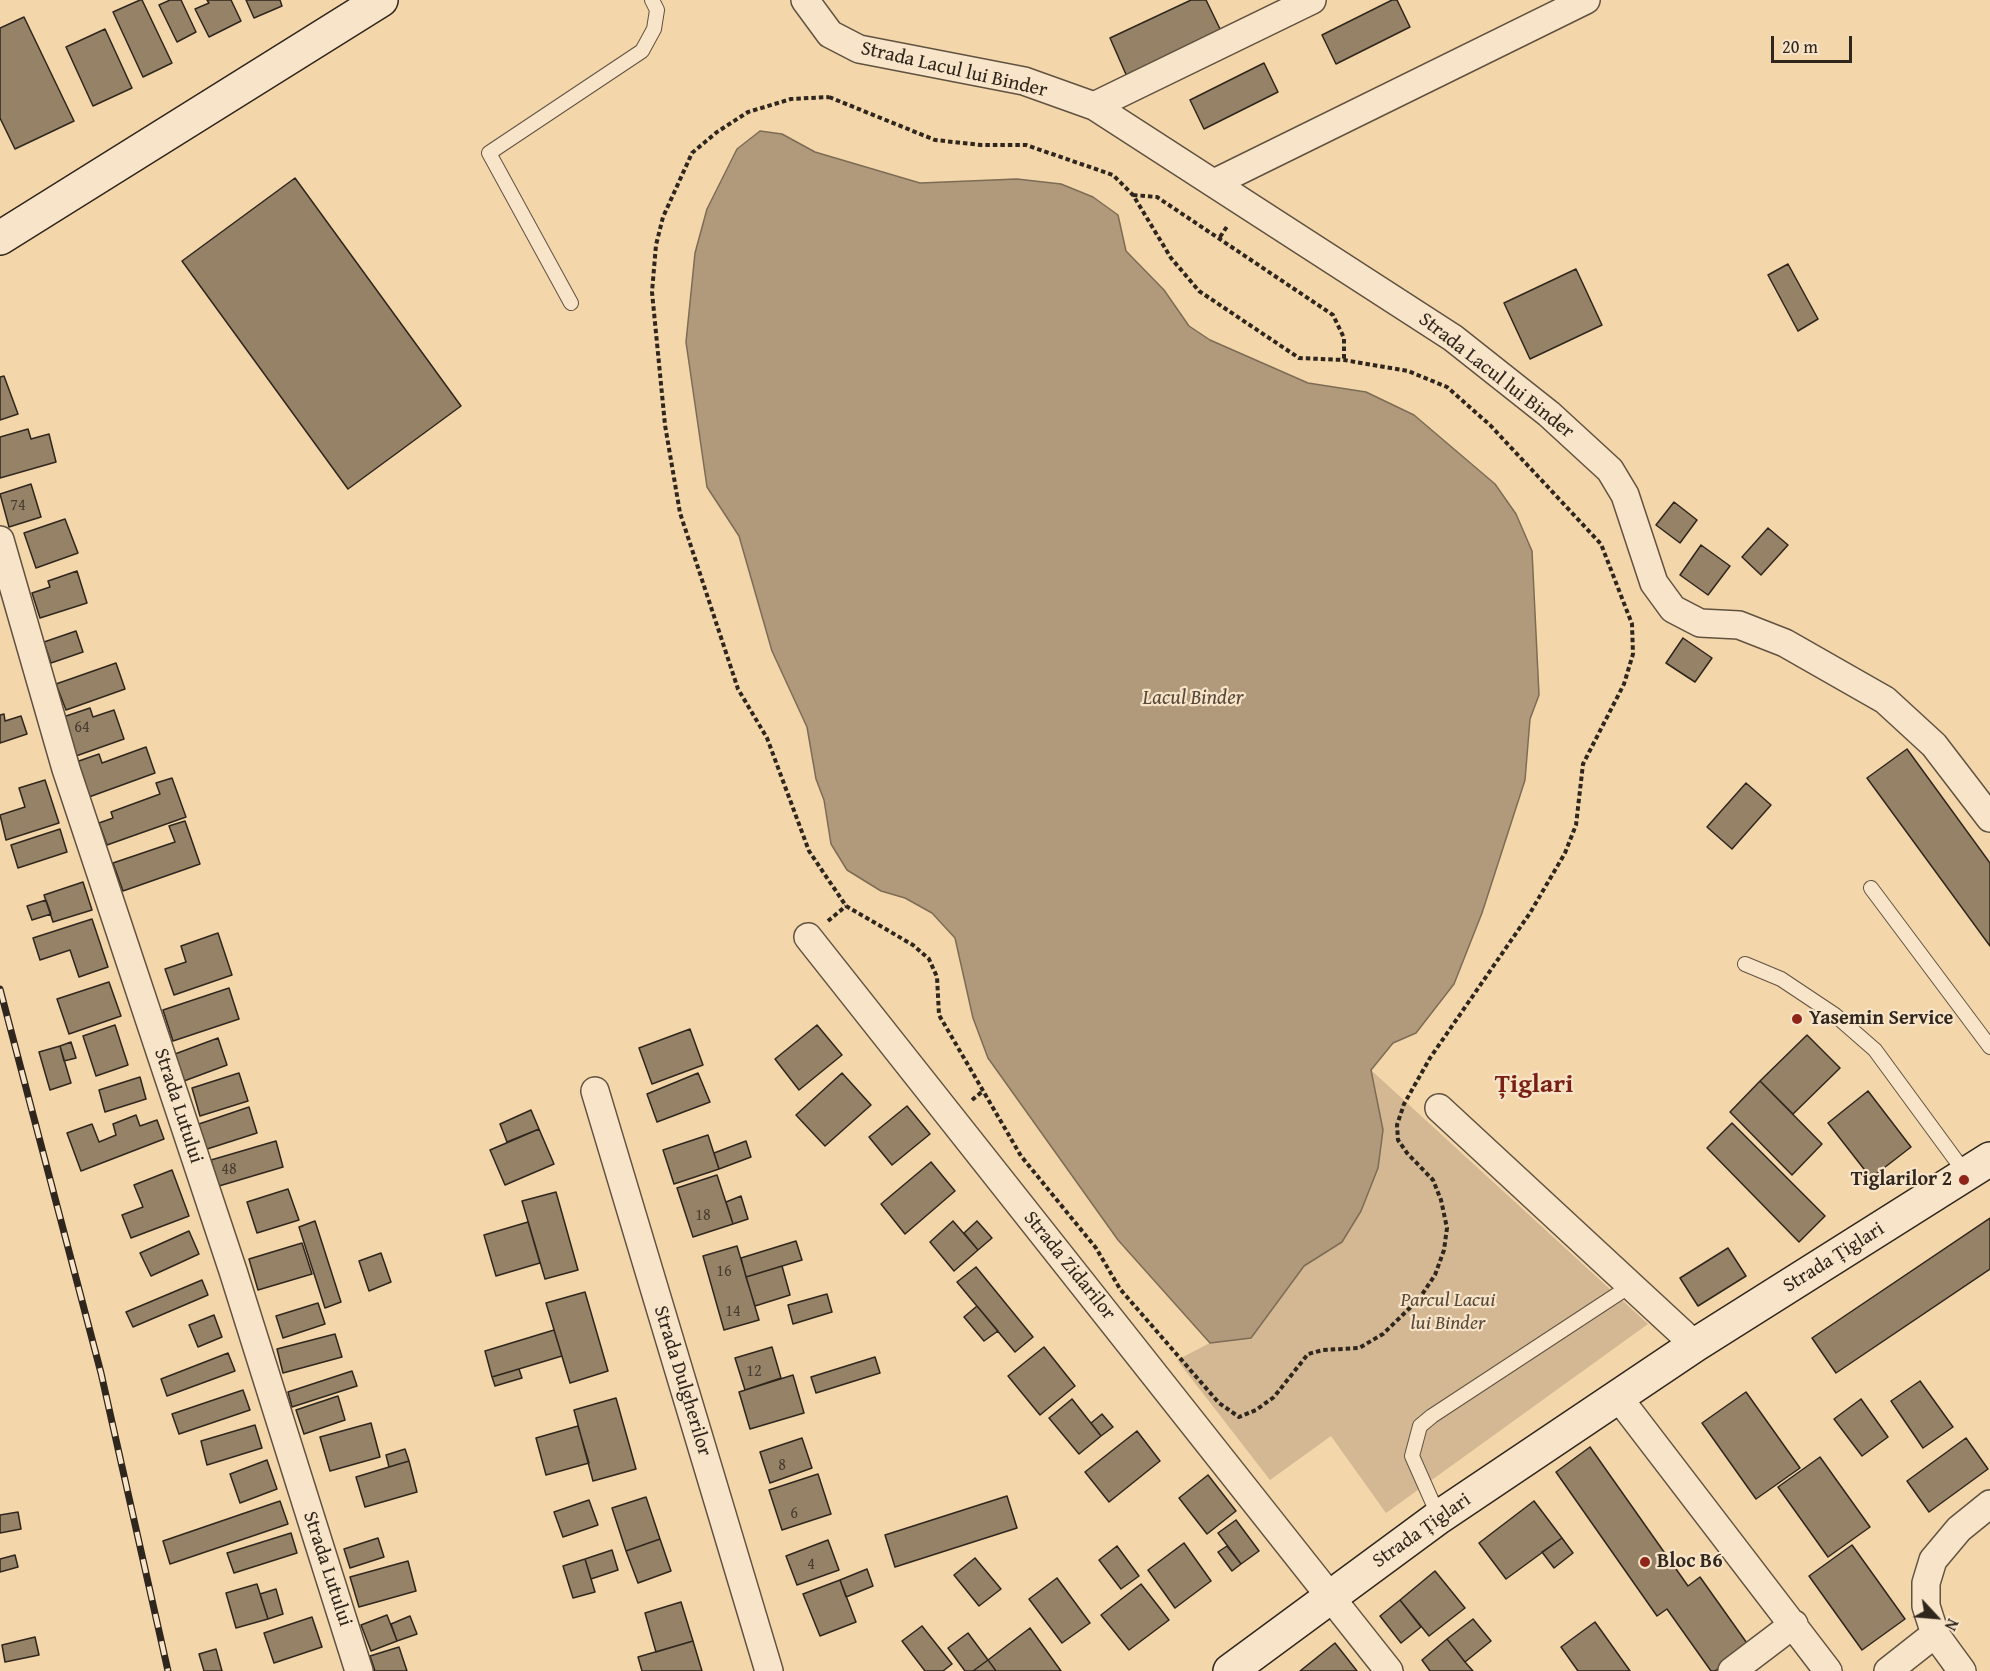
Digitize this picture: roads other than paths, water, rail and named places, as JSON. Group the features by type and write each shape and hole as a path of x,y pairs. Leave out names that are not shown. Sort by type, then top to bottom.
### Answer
{"street":[{"path":"0,238 381,0"},
{"name":"Strada Lacul lui Binder","path":"805,0 830,34 859,49 1024,81 1094,106 1453,338 1593,452 1610,470 1625,495 1654,582 1673,609 1700,623 1739,625 1785,643 1885,700 1934,745 1990,818"},
{"path":"1094,106 1312,0"},
{"path":"1214,183 1586,0"},
{"name":"Strada Lutului","path":"0,540 66,769 233,1271 359,1671"},
{"name":"Strada Zidarilor","path":"808,938 1389,1671"},
{"name":"Strada Dulgherilor","path":"595,1091 769,1671"},
{"path":"1439,1108 1695,1346"},
{"name":"Strada Țiglari","path":"1230,1671 1330,1595 1439,1517 1695,1346 1978,1166"},
{"path":"1618,1397 1828,1671"},
{"path":"1962,1671 1935,1634 1926,1606 1926,1583 1933,1560 1959,1529 1990,1504"},
{"path":"1732,1671 1794,1624"},
{"path":"1888,1671 1935,1634"}],"lane":[{"path":"571,303 489,153 642,51 654,29 657,10 652,0"},
{"path":"1871,888 1990,1047"},
{"path":"1745,964 1781,979 1835,1015 1875,1050 1978,1166"},
{"path":"1439,1517 1412,1456 1420,1426 1630,1286"}],"water":[{"name":"Lacul Binder","path":"760,131 782,134 815,152 920,183 1017,179 1061,184 1093,197 1118,215 1126,251 1164,290 1189,326 1210,340 1308,383 1366,392 1414,415 1495,484 1516,514 1532,551 1539,695 1530,719 1525,780 1482,913 1454,984 1416,1033 1393,1043 1371,1070 1383,1130 1378,1168 1361,1211 1342,1242 1304,1266 1251,1338 1210,1343 1118,1240 988,1058 973,1018 955,938 932,913 905,898 881,891 847,870 831,844 824,800 816,779 807,727 772,651 739,536 707,487 686,342 695,253 707,209 737,149"}],"railway":[{"path":"0,989 101,1373 168,1671"}],"place":[{"name":"Yasemin Service","path":"1797,1019"},
{"name":"Tiglarilor 2","path":"1964,1180"},
{"name":"Bloc B6","path":"1645,1562"}],"district":[{"name":"Țiglari","path":"1534,1085"}],"park label":[{"name":"Parcul Lacui lui Binder","path":"1448,1312"}]}
